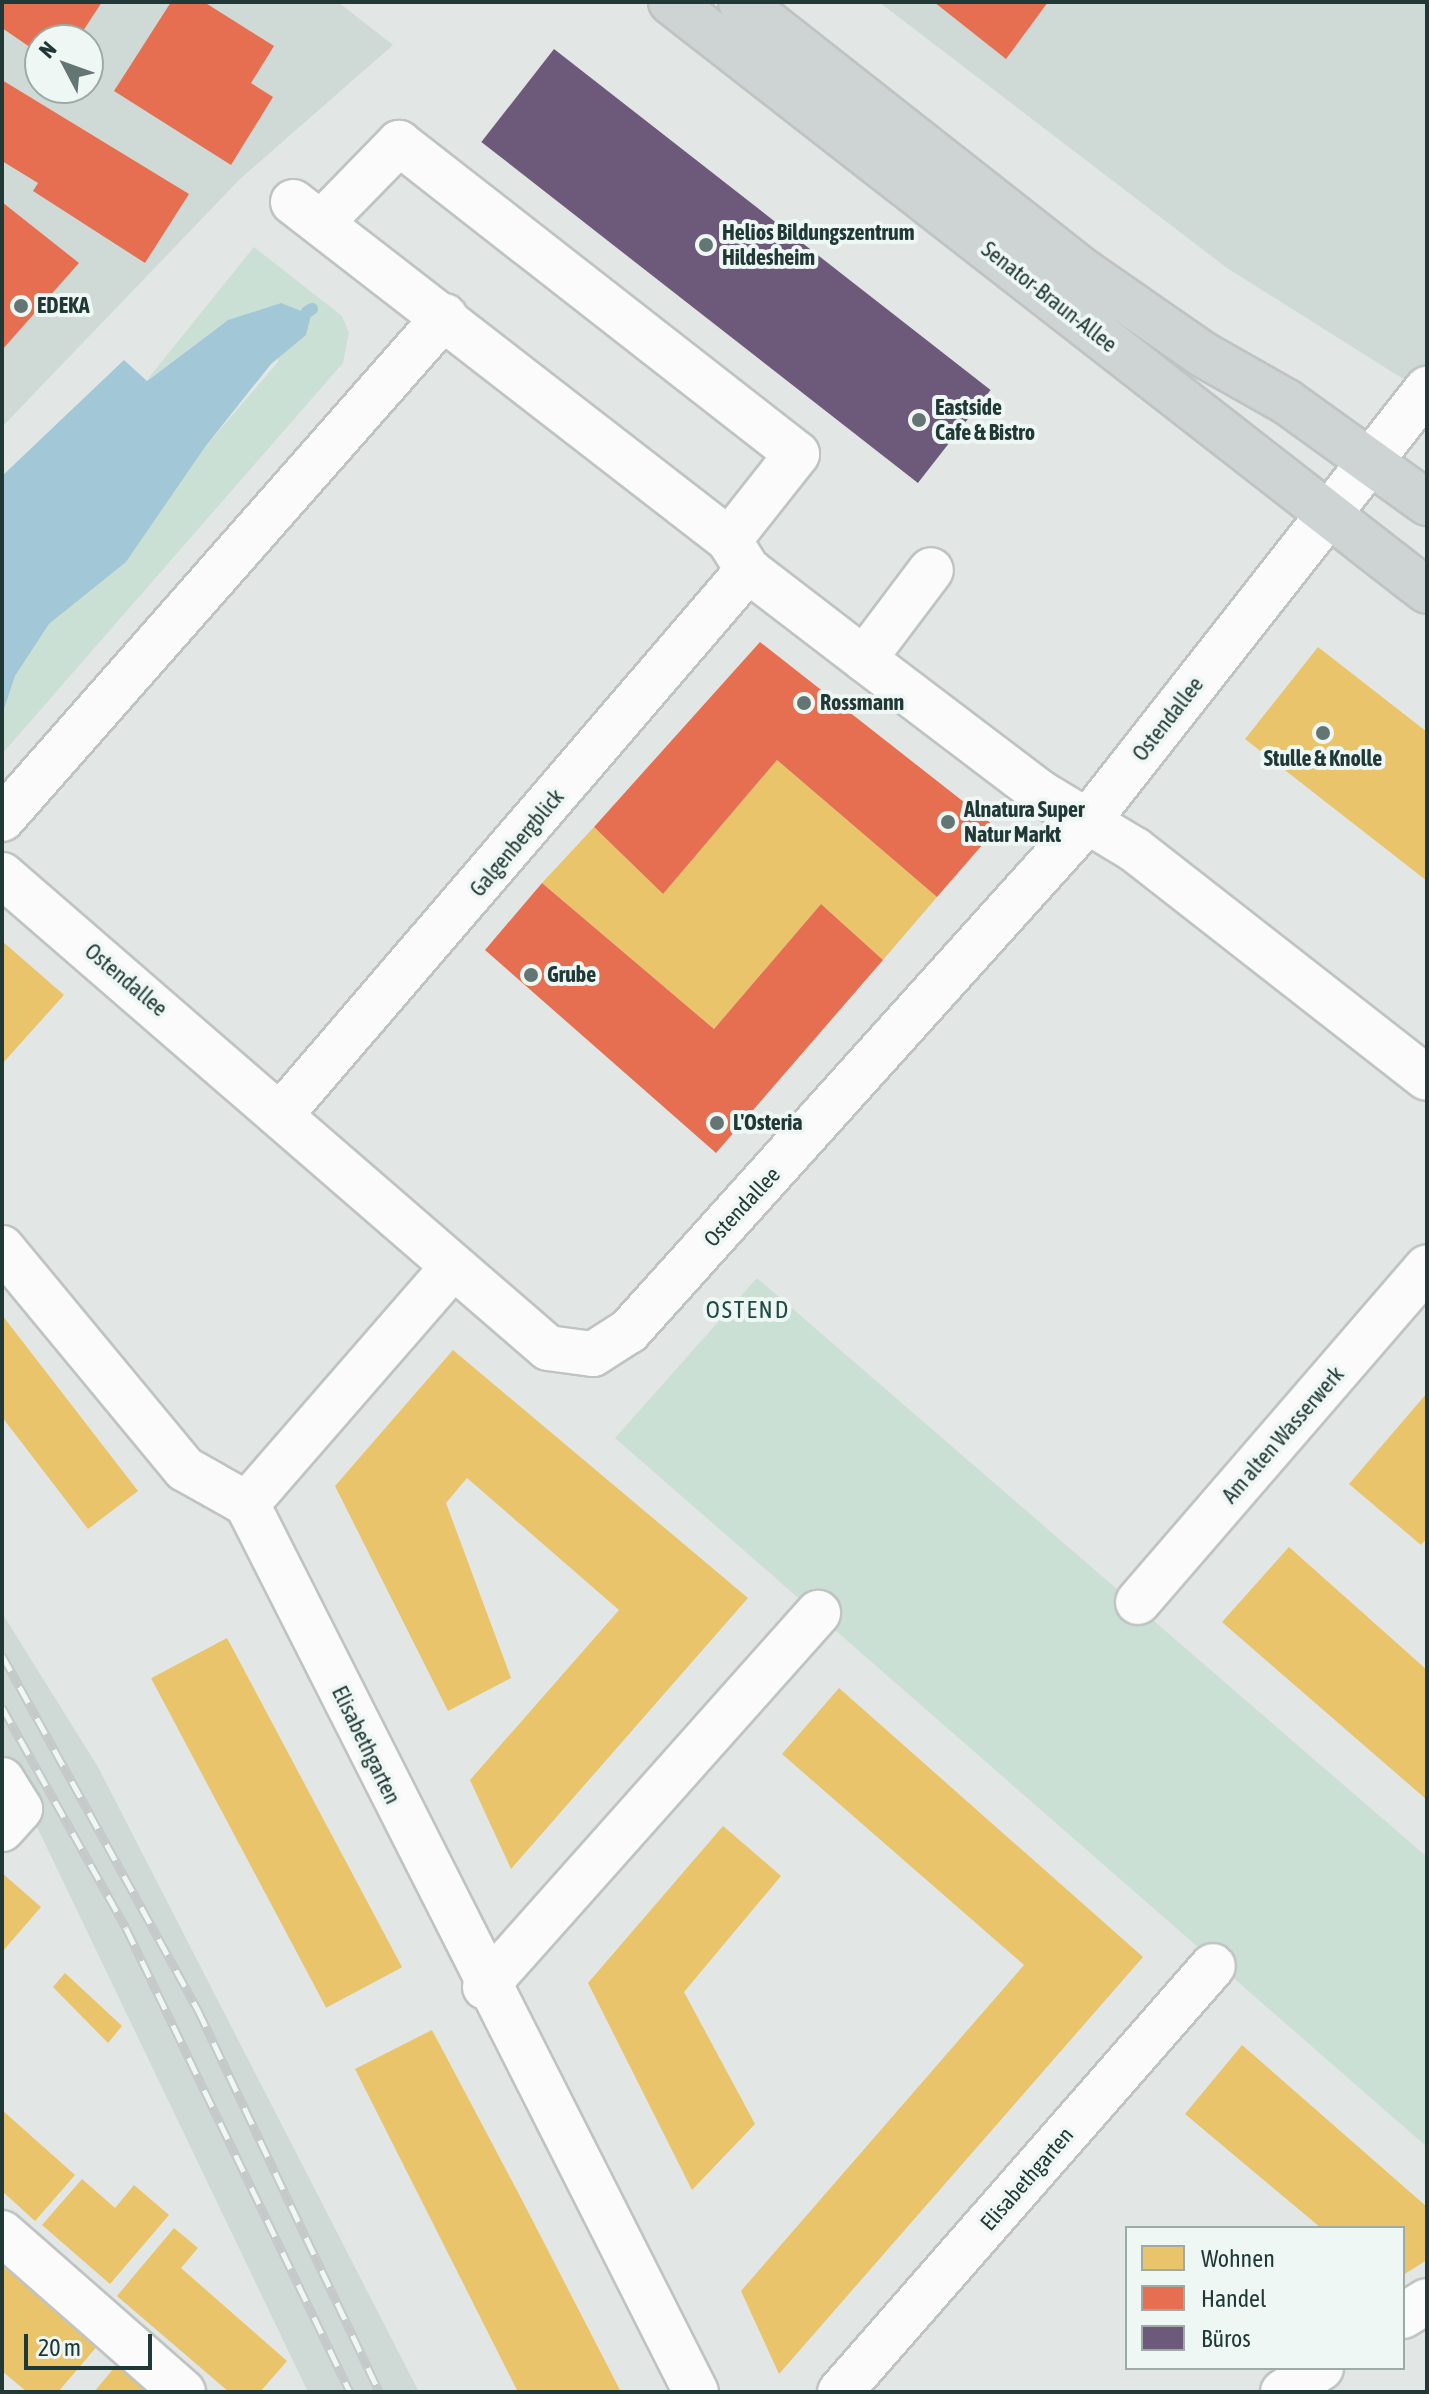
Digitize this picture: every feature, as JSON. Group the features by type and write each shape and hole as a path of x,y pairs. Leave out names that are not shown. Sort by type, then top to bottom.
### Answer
{"main road":[{"name":"Senator-Braun-Allee","path":"671,2 1427,591"},
{"name":"Senator-Braun-Allee","path":"741,2 1083,271 1372,459 1427,503"}],"street":[{"name":"Galgenbergblick","path":"282,1113 739,555 797,454 399,143 307,213 445,316"},
{"path":"2,819 445,316 864,659 1087,822 1135,850 1427,1078"},
{"name":"Ostendallee","path":"2,875 282,1113 452,1268 548,1348 593,1354 629,1331 1087,822 1427,389"},
{"path":"864,659 931,570"},
{"path":"2,1248 185,1469 247,1504 452,1268"},
{"name":"Am alten Wasserwerk","path":"1138,1602 1427,1267"},
{"name":"Elisabethgarten","path":"247,1504 485,1987 696,2392"},
{"path":"485,1987 818,1613"},
{"name":"Elisabethgarten","path":"840,2392 1213,1966"},
{"path":"2,2233 183,2392"},
{"path":"1405,2315 1427,2301"},
{"path":"1283,2392 1318,2370"}],"shaded area":[{"path":"2,2 338,2 393,45 241,178 2,427"},
{"path":"879,2 1427,2 1427,394 1227,268"},
{"path":"2,1613 98,1767 419,2392 308,2392 2,1754"}],"green space":[{"path":"254,247 342,316 349,333 343,363 2,754 2,715 15,676 49,624 126,562 205,447 278,362 281,303 228,320 146,381"},
{"path":"757,1278 1427,1857 1427,2147 615,1438"}],"water":[{"path":"281,303 311,315 306,335 271,364 205,447 126,562 49,624 15,676 2,715 2,476 124,360 147,381 228,320"}],"building: Wohnen":[{"path":"1318,647 1427,732 1427,881 1245,739"},
{"path":"777,760 937,897 883,960 821,904 714,1029 542,883 594,827 663,894"},
{"path":"2,941 64,995 2,1064"},
{"path":"2,1315 138,1491 88,1529 2,1417"},
{"path":"453,1350 748,1598 511,1869 470,1780 619,1610 467,1478 446,1503 511,1678 448,1711 335,1486"},
{"path":"1427,1393 1427,1538 1421,1545 1349,1484"},
{"path":"1289,1547 1427,1670 1427,1800 1222,1622"},
{"path":"227,1638 402,1967 326,2008 151,1678"},
{"path":"839,1688 1143,1957 779,2374 741,2291 1024,1965 782,1754"},
{"path":"723,1826 781,1876 684,1992 755,2124 692,2190 588,1983"},
{"path":"2,1873 41,1907 2,1952"},
{"path":"65,1973 122,2026 108,2043 53,1987"},
{"path":"432,2030 621,2392 518,2392 355,2069"},
{"path":"1242,2045 1427,2207 1427,2260 1405,2274 1405,2226 1319,2226 1185,2114"},
{"path":"2,2110 75,2175 35,2221 2,2191"},
{"path":"82,2179 115,2208 134,2185 169,2215 110,2284 42,2225"},
{"path":"174,2228 198,2248 181,2268 287,2361 260,2392 229,2392 117,2296"},
{"path":"2,2262 99,2344 58,2392 27,2392 2,2371"},
{"path":"119,2362 155,2392 94,2392"}],"building: Handel":[{"path":"2,2 102,2 88,24 24,24 24,43 2,28"},
{"path":"171,2 204,2 274,46 251,83 273,97 231,165 114,91"},
{"path":"934,2 1048,2 1006,59"},
{"path":"2,80 24,93 24,104 41,104 189,194 145,263 33,191 38,183 2,161"},
{"name":"EDEKA","path":"2,202 79,263 2,350"},
{"path":"760,642 997,828 937,897 777,760 663,894 594,827"},
{"path":"542,883 714,1029 821,904 883,960 716,1153 485,950"}],"building: Büros":[{"path":"554,49 991,390 918,483 481,142"}],"waterway":[{"path":"307,312 312,309"}],"railway":[{"path":"2,1655 198,2010 379,2392"},
{"path":"2,1707 126,1928 350,2392"}],"place":[{"name":"Helios Bildungszentrum Hildesheim","path":"706,245"},
{"name":"EDEKA","path":"21,306"},
{"name":"Eastside Cafe & Bistro","path":"919,420"},
{"name":"Rossmann","path":"804,703"},
{"name":"Stulle & Knolle","path":"1323,733"},
{"name":"Alnatura Super Natur Markt","path":"948,822"},
{"name":"Grube","path":"531,975"},
{"name":"L'Osteria","path":"717,1123"}],"district":[{"name":"OSTEND","path":"748,1310"}]}
